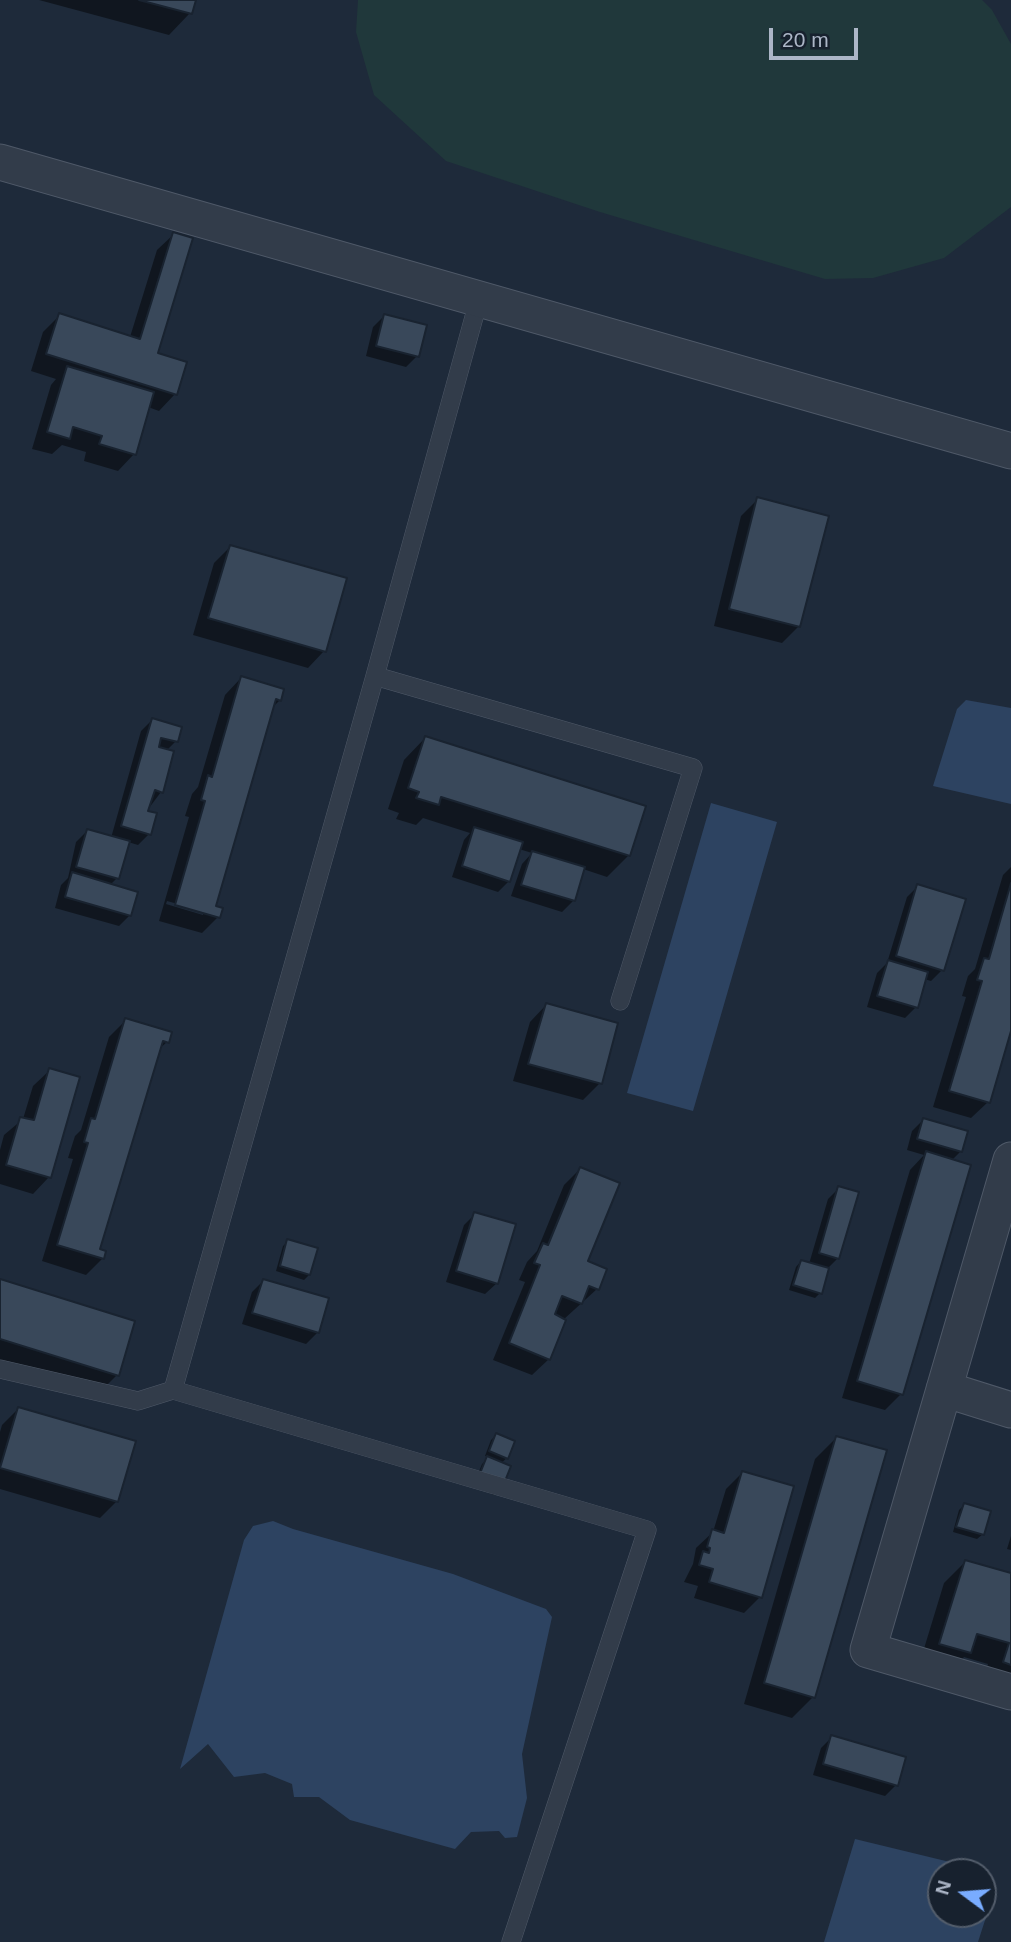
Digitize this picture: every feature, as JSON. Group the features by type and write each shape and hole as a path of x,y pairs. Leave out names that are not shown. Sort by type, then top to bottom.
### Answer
{"street":[{"path":"0,162 1011,451"},
{"path":"1011,1160 1003,1219 944,1389 868,1650 1011,1692"},
{"path":"944,1389 1011,1410"}],"lane":[{"path":"173,1390 479,299"},
{"path":"375,676 693,768 620,1001"},
{"path":"0,1369 138,1401 173,1390 647,1530 511,1942"}],"green space":[{"path":"358,0 982,0 992,10 1011,44 1011,207 944,258 873,278 825,279 600,212 446,161 374,95 356,32"}],"water":[{"path":"966,700 1011,708 1011,804 933,786 957,709"},
{"path":"711,803 777,822 693,1111 627,1093"},
{"path":"273,1521 453,1574 546,1609 552,1617 522,1754 527,1798 517,1837 505,1838 499,1831 471,1832 455,1849 350,1820 319,1797 294,1797 292,1784 265,1773 234,1777 208,1744 180,1769 244,1540 253,1526"},
{"path":"855,1839 933,1858 927,1858 927,1928 982,1928 978,1942 824,1942"}],"building":[{"path":"139,0 196,0 192,14"},
{"path":"173,232 193,238 158,353 187,362 177,395 46,354 59,313 140,339"},
{"path":"384,314 427,325 419,357 376,346"},
{"path":"67,366 154,392 136,455 99,444 102,436 73,427 70,439 47,432"},
{"path":"757,497 829,516 800,627 729,609"},
{"path":"230,545 347,578 326,652 208,618"},
{"path":"241,676 284,689 281,701 276,699 216,906 223,908 220,918 175,905 205,801 201,800 208,775 212,777"},
{"path":"152,718 182,727 178,742 161,738 159,747 174,751 163,793 155,790 148,811 157,813 151,835 121,826"},
{"path":"425,736 646,806 630,856 441,797 439,805 416,798 419,792 408,788"},
{"path":"474,827 523,842 510,882 462,866"},
{"path":"87,829 130,841 119,879 76,867"},
{"path":"532,851 585,867 575,901 521,885"},
{"path":"72,872 138,892 131,916 65,897"},
{"path":"1011,883 1011,1031 990,1103 949,1091 982,981 977,980 984,958 989,959"},
{"path":"917,884 966,899 944,971 896,956"},
{"path":"888,960 928,972 918,1008 877,996"},
{"path":"546,1003 618,1023 602,1084 528,1064"},
{"path":"125,1018 172,1032 169,1043 163,1041 100,1249 106,1251 104,1259 57,1245 88,1143 84,1142 91,1118 95,1119"},
{"path":"49,1068 80,1077 51,1178 6,1165 20,1117 34,1120"},
{"path":"923,1118 968,1131 962,1152 917,1139"},
{"path":"926,1151 971,1165 903,1395 857,1381"},
{"path":"580,1167 620,1183 588,1261 607,1269 599,1290 589,1286 582,1304 562,1296 555,1314 566,1320 550,1360 509,1343 540,1265 534,1263 543,1243 548,1245"},
{"path":"838,1186 859,1192 839,1259 819,1253"},
{"path":"474,1212 516,1224 498,1284 456,1271"},
{"path":"287,1239 318,1248 310,1275 280,1266"},
{"path":"801,1260 829,1268 822,1294 793,1285"},
{"path":"0,1279 135,1321 119,1376 0,1339"},
{"path":"263,1279 329,1298 319,1333 252,1313"},
{"path":"18,1407 136,1441 118,1502 0,1468"},
{"path":"496,1433 515,1441 508,1459 489,1451"},
{"path":"836,1436 887,1450 815,1698 764,1683"},
{"path":"487,1456 511,1466 501,1491 477,1481"},
{"path":"742,1471 794,1486 762,1598 709,1582 713,1569 699,1565 703,1551 709,1553 710,1548 707,1547 712,1529 724,1533"},
{"path":"964,1503 991,1511 984,1535 956,1527"},
{"path":"965,1560 1011,1573 1011,1665 1003,1662 1009,1643 977,1634 971,1653 939,1644"},
{"path":"831,1735 906,1757 898,1786 823,1764"}]}
